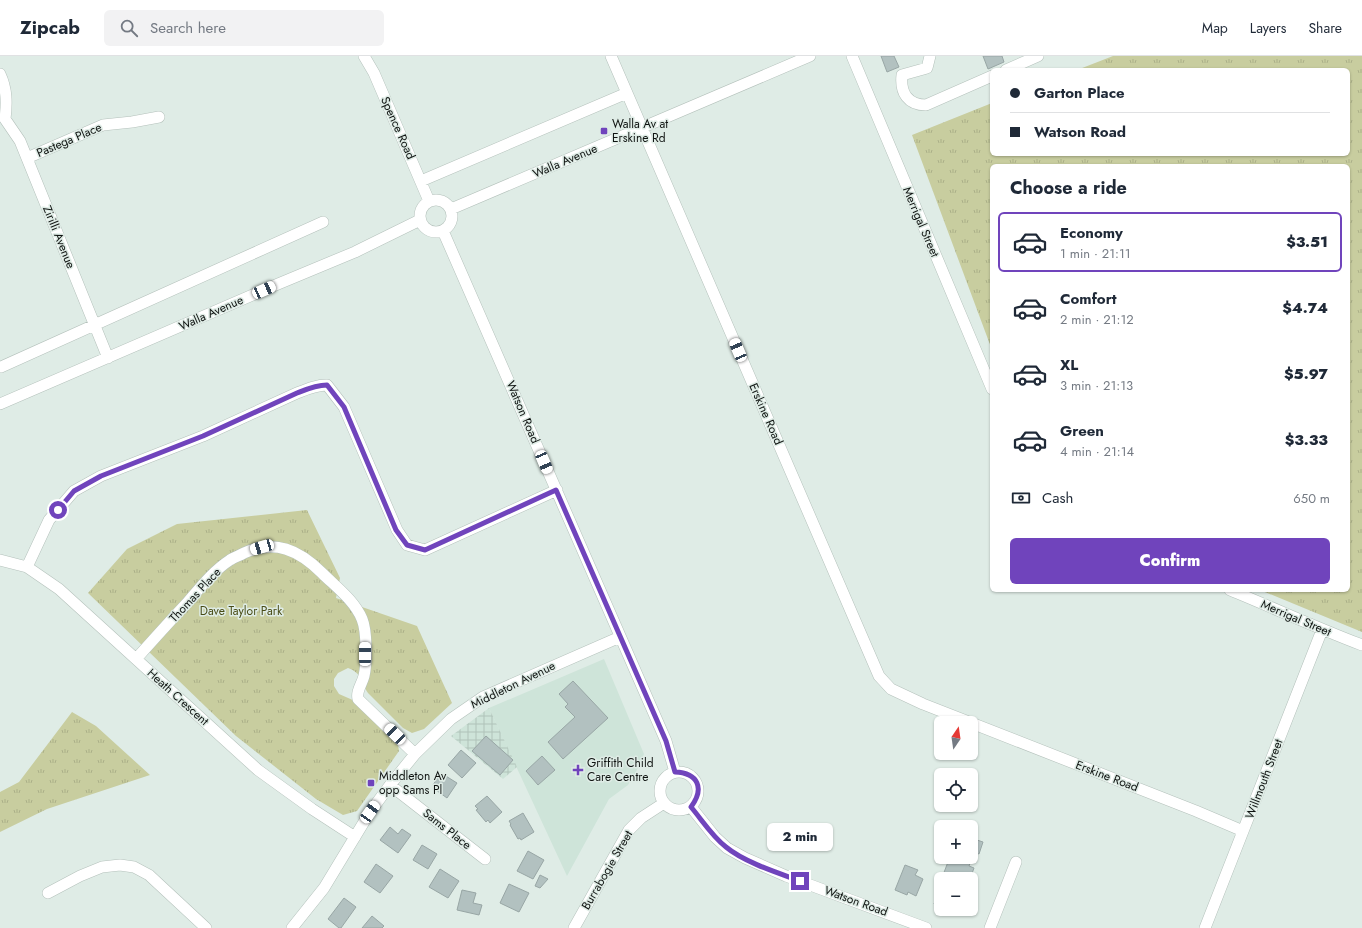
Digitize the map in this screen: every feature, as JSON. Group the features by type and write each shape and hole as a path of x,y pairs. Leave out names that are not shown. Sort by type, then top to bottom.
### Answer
{"street":[{"name":"Spence Road","path":"364,56 374,73 429,201"},
{"name":"Erskine Road","path":"611,56 879,676 891,689 923,704 1196,811 1243,832"},
{"name":"Walla Avenue","path":"451,209 810,56"},
{"name":"Merrigal Street","path":"852,56 990,383"},
{"path":"930,56 927,68 902,75 902,90 907,98 913,102 926,104 990,77"},
{"path":"1011,68 1038,56"},
{"name":"Zirilli Avenue","path":"0,74 6,90 6,105 2,120 20,141 108,358"},
{"path":"421,181 627,93"},
{"name":"Pastega Place","path":"26,158 103,125 159,117"},
{"path":"434,200 444,202 451,209 451,224 443,231 429,231 420,220 421,209 424,204 429,201 434,200"},
{"name":"Walla Avenue","path":"0,404 355,252 420,220"},
{"path":"1,367 323,222"},
{"name":"Watson Road","path":"443,231 461,268 666,741 675,772"},
{"path":"26,567 49,520 74,491 101,476 203,436 312,387 327,385 344,407 396,530 407,545 425,550 556,490"},
{"name":"Thomas Place","path":"136,659 211,576 230,560 262,547 276,546 293,551 315,566 355,606 362,619 365,629 365,667 364,676 357,694 358,699 415,754"},
{"name":"Heath Crescent","path":"0,560 26,567 59,589 258,770 312,809 355,837"},
{"name":"Merrigal Street","path":"1235,592 1322,630 1362,645"},
{"name":"Willmouth Street","path":"1205,928 1322,630"},
{"name":"Middleton Avenue","path":"295,927 324,888 370,812 390,784 415,754 451,719 483,697 620,637"},
{"path":"675,772 686,772 694,778 699,788 698,798 691,807 677,810 664,804 660,794 661,784 666,776 675,772"},
{"name":"Sams Place","path":"390,784 486,859"},
{"name":"Burrabogie Street","path":"574,928 629,830 641,818 664,804"},
{"name":"Watson Road","path":"691,807 715,837 727,848 744,858 786,876 926,928"},
{"path":"990,928 1016,862"},
{"path":"48,893 80,876 102,867 120,865 134,867 149,875 206,928"}],"shaded area":[{"name":"Griffith Child Care Centre","path":"604,659 644,754 628,785 609,799 567,876 489,708"},
{"path":"489,708 517,767 503,779 451,736"}],"green space":[{"path":"1113,56 1362,56 1362,632 1265,592 1350,592 1350,164 990,164 990,345 912,135 990,104 990,156 1350,156 1350,68 1082,68"},
{"name":"Dave Taylor Park","path":"307,510 340,578 336,598 417,626 452,703 424,729 412,733 403,728 368,693 361,678 356,672 348,668 338,673 334,679 334,686 339,694 355,701 397,739 399,751 357,811 343,815 316,799 236,736 88,593 127,549 177,524"},
{"path":"72,712 96,726 150,775 47,809 0,832 0,792 19,782"}],"building":[{"path":"881,56 894,56 899,67 887,72"},
{"path":"983,56 1002,56 1004,62 988,69"},
{"path":"573,681 608,718 563,759 548,742 575,717 565,707 568,704 559,694"},
{"path":"486,736 513,760 500,775 472,751"},
{"path":"461,750 476,763 462,778 448,765"},
{"path":"542,756 555,770 538,785 526,771"},
{"path":"441,773 457,783 447,798 436,790 438,788 433,785"},
{"path":"487,796 502,812 490,823 488,820 486,822 476,810 478,809 475,806"},
{"path":"523,813 534,832 521,840 520,838 518,839 509,821"},
{"path":"390,827 398,834 402,829 411,835 398,853 380,840"},
{"path":"978,840 983,842 978,854"},
{"path":"422,845 437,854 428,869 413,860"},
{"path":"528,851 544,860 533,879 517,871"},
{"path":"376,864 393,876 380,893 364,882"},
{"path":"947,864 970,864 969,866 974,868 973,872 944,872"},
{"path":"905,865 918,870 915,875 923,879 916,896 908,892 907,895 895,890"},
{"path":"440,869 459,881 448,898 429,887"},
{"path":"540,875 548,879 540,888 535,886"},
{"path":"509,884 529,893 519,912 500,903"},
{"path":"462,890 476,893 473,903 482,905 479,915 457,910"},
{"path":"344,898 356,907 341,928 339,928 328,919"},
{"path":"372,916 384,926 382,928 362,928"}],"place":[{"name":"Walla Av at Erskine Rd","path":"604,131"},
{"name":"Griffith Child Care Centre","path":"578,770"},
{"name":"Middleton Av opp Sams Pl","path":"371,783"}],"route":[{"path":"58,510 74,491 101,476 203,436 297,393 321,385 327,385 344,407 396,530 407,545 425,550 556,490 666,741 675,772 686,772 694,778 699,788 698,798 691,807 715,837 727,848 759,865 800,881"}]}
